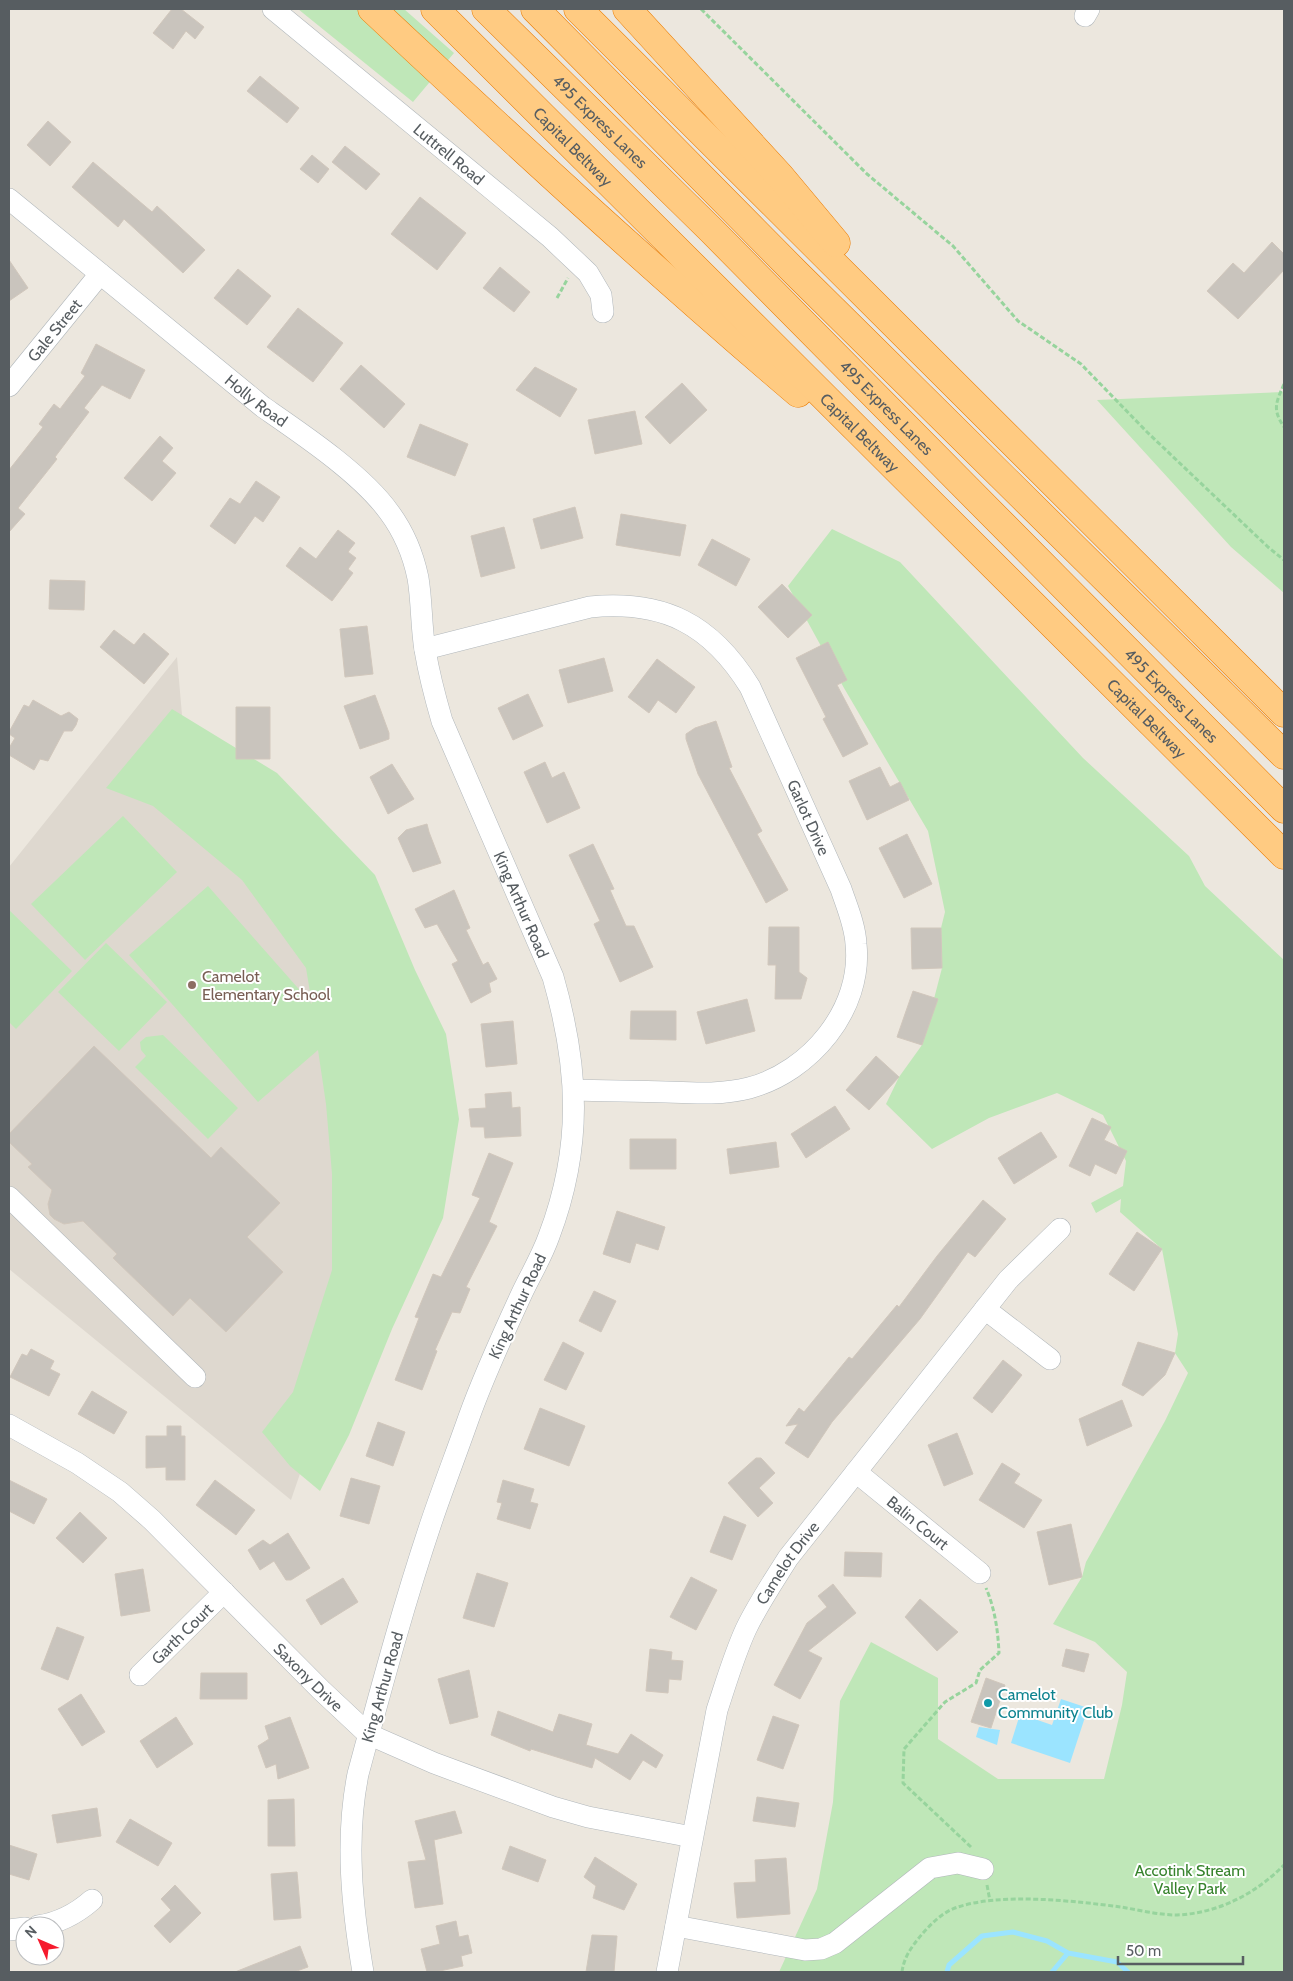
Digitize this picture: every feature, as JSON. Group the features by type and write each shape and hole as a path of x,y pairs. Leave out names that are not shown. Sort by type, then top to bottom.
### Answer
{"highway":[{"path":"372,9 535,160 747,350 950,521"},
{"name":"Capital Beltway","path":"435,9 1284,855"},
{"name":"495 Express Lanes","path":"486,9 710,230 1284,809"},
{"name":"495 Express Lanes","path":"535,9 802,279 1284,755"},
{"path":"578,9 1284,713"},
{"path":"627,9 780,176 948,376"}],"street":[{"name":"Luttrell Road","path":"273,9 550,237 588,274 601,295 603,312"},
{"name":"Holly Road","path":"9,199 263,407 348,470 375,494 398,525 413,558 418,580 425,649"},
{"name":"Gale Street","path":"9,386 100,274"},
{"name":"Garlot Drive","path":"425,649 590,607 614,604 638,606 661,612 684,621 702,632 721,648 737,666 750,687 834,873 852,922 856,945 856,967 852,988 844,1009 832,1030 816,1049 789,1069 774,1078 750,1088 731,1091 693,1093 574,1090"},
{"name":"King Arthur Road","path":"363,1972 351,1872 350,1831 352,1800 368,1734 432,1521 468,1420 501,1339 548,1238 561,1202 569,1165 573,1132 574,1090 571,1054 563,1012 553,977 442,721 431,686 425,649"},
{"path":"9,1197 195,1377 174,1371 9,1211"},
{"name":"Camelot Drive","path":"667,1972 717,1710 728,1674 764,1594 788,1558 1008,1280 1060,1229"},
{"path":"985,1309 1050,1359"},
{"name":"Saxony Drive","path":"9,1425 77,1463 120,1492 152,1520 368,1734 434,1763 553,1807 588,1817 692,1837"},
{"name":"Balin Court","path":"856,1472 980,1573"},
{"name":"Garth Court","path":"140,1676 224,1592"},
{"path":"676,1926 806,1950 820,1949 835,1943 850,1932 930,1868 958,1863 983,1869"},
{"path":"65,1918 92,1900"}],"path":[{"path":"701,9 867,174 953,246 1018,321 1080,364 1147,432 1284,560"},
{"path":"1284,384 1276,408 1278,417 1284,427"},
{"path":"947,1824 904,1783 904,1749 945,1702 976,1683 980,1670 999,1654 998,1632 991,1599"},
{"path":"902,1972 908,1951 932,1923 956,1908 990,1901 1038,1899 1176,1915 1210,1910 1234,1902 1260,1886 1284,1865"}],"shaded area":[{"name":"Camelot Elementary School","path":"177,657 192,831 309,828 427,1104 291,1500 9,1269 9,867"}],"green space":[{"path":"298,9 404,9 454,53 413,102"},
{"path":"1284,392 1284,593 1231,547 1097,400"},
{"name":"Accotink Stream Valley Park","path":"832,529 900,562 1083,758 1189,856 1205,886 1284,960 1284,1972 779,1972 817,1889 833,1802 840,1701 871,1642 938,1678 938,1739 998,1779 1104,1779 1122,1705 1127,1672 1095,1642 1053,1624 1082,1577 1086,1562 1165,1421 1188,1373 1175,1353 1178,1334 1162,1249 1120,1212 1121,1199 1096,1213 1091,1203 1123,1186 1126,1161 1103,1115 1057,1093 989,1118 932,1149 886,1104 899,1077 922,1045 942,968 941,928 945,912 928,831 844,688 788,586"},
{"path":"172,709 277,773 375,875 415,970 446,1034 459,1119 443,1218 392,1329 349,1435 320,1491 290,1466 262,1432 293,1392 332,1270 332,1174 326,1104 318,1050 258,1102 129,955 208,886 312,1004 306,968 242,880 153,806 106,788"},
{"path":"123,816 177,872 85,960 31,904"},
{"path":"9,910 72,971 16,1029 9,1022"},
{"path":"106,943 167,1002 119,1051 58,992"},
{"path":"163,1035 238,1108 208,1139 135,1067 146,1056 141,1050 140,1042 146,1037"}],"water":[{"path":"1061,1699 1088,1708 1070,1763 1011,1743 1020,1714 1052,1725"},
{"path":"979,1727 1000,1730 997,1745 976,1737"}],"building":[{"path":"172,9 181,9 204,27 195,39 186,31 173,49 153,33"},
{"path":"260,76 299,108 287,123 247,91"},
{"path":"48,121 71,142 50,166 27,145"},
{"path":"345,146 380,174 366,190 332,162"},
{"path":"312,155 329,169 318,183 300,169"},
{"path":"93,162 152,212 157,206 205,250 183,273 124,219 118,227 72,187"},
{"path":"420,197 466,233 437,270 391,234"},
{"path":"1272,242 1284,254 1284,270 1238,319 1207,291 1233,263 1244,273"},
{"path":"9,260 28,288 9,301"},
{"path":"500,267 530,292 514,312 483,288"},
{"path":"238,269 271,296 247,325 214,298"},
{"path":"298,308 343,343 313,382 267,347"},
{"path":"96,344 145,370 130,399 102,385 84,408 89,412 55,457 57,459 18,508 25,514 9,532 9,470 43,427 39,424 54,404 60,409 85,376 81,373"},
{"path":"361,365 405,404 384,428 340,389"},
{"path":"535,367 577,389 560,417 516,390"},
{"path":"682,383 707,410 670,444 645,417"},
{"path":"635,411 642,444 595,454 588,420"},
{"path":"420,424 468,444 455,476 407,457"},
{"path":"160,436 173,448 162,461 176,473 152,501 124,478"},
{"path":"256,481 280,497 263,522 255,516 235,544 210,526 230,498 240,504"},
{"path":"575,507 583,538 541,549 533,519"},
{"path":"621,514 686,525 680,556 616,545"},
{"path":"504,527 515,568 481,577 471,536"},
{"path":"338,530 355,543 348,552 356,558 348,569 353,573 332,601 286,566 300,547 316,559"},
{"path":"712,539 750,559 736,586 698,565"},
{"path":"50,580 85,581 84,610 49,609"},
{"path":"782,584 812,615 788,638 758,607"},
{"path":"367,626 373,674 345,677 340,629"},
{"path":"114,630 134,645 144,633 169,654 144,684 100,647"},
{"path":"828,642 847,680 837,685 868,744 843,757 823,719 826,717 796,658"},
{"path":"604,658 613,691 568,703 559,670"},
{"path":"657,659 695,687 676,713 658,700 649,713 628,697"},
{"path":"528,694 543,726 513,740 498,708"},
{"path":"375,695 389,733 389,739 360,749 344,706"},
{"path":"33,700 61,716 69,712 78,719 72,731 64,731 48,761 40,759 34,770 9,755 9,748 15,738 9,732 24,705 29,707"},
{"path":"236,707 270,707 270,759 236,759"},
{"path":"716,721 732,767 729,768 762,831 757,834 788,890 766,903 698,774 686,739 686,734 695,728"},
{"path":"545,762 552,778 564,772 580,808 547,823 524,772"},
{"path":"392,764 414,799 388,814 370,777"},
{"path":"880,767 890,787 900,782 909,800 867,820 849,781"},
{"path":"427,824 441,863 413,872 398,838 406,830"},
{"path":"907,834 932,884 904,898 879,848"},
{"path":"593,844 614,889 610,890 626,926 634,926 653,967 620,982 594,924 600,921 569,855"},
{"path":"454,890 470,928 466,930 483,965 488,962 497,979 489,983 491,992 471,1003 452,964 458,961 437,924 425,928 415,909"},
{"path":"769,927 799,927 799,972 807,978 801,999 775,999 776,965 768,965"},
{"path":"911,928 941,928 942,968 912,969"},
{"path":"913,991 938,999 922,1045 897,1037"},
{"path":"747,999 755,1031 706,1044 697,1012"},
{"path":"631,1011 676,1011 676,1040 630,1039"},
{"path":"513,1021 517,1064 486,1067 481,1024"},
{"path":"94,1046 211,1158 221,1147 280,1203 247,1237 283,1272 226,1332 190,1298 173,1316 113,1258 117,1254 83,1221 64,1224 54,1219 50,1215 48,1204 52,1190 28,1167 32,1164 9,1142 9,1134"},
{"path":"876,1056 899,1077 869,1110 846,1090"},
{"path":"511,1092 512,1108 520,1107 521,1136 485,1138 484,1127 471,1127 469,1109 486,1108 485,1094"},
{"path":"835,1106 850,1129 806,1158 791,1134"},
{"path":"1092,1118 1111,1127 1104,1140 1127,1151 1116,1174 1095,1164 1090,1176 1069,1166"},
{"path":"1041,1132 1057,1157 1014,1184 998,1158"},
{"path":"630,1139 676,1139 676,1169 630,1169"},
{"path":"776,1142 779,1167 730,1174 727,1149"},
{"path":"489,1153 513,1163 489,1222 497,1226 466,1287 470,1289 460,1313 452,1312 435,1350 437,1351 422,1390 395,1380 419,1318 415,1317 433,1274 441,1277 480,1198 472,1195"},
{"path":"983,1200 1006,1219 975,1257 968,1252 920,1319 832,1422 808,1458 785,1443 798,1424 786,1426 799,1408 804,1412 849,1357 852,1359 897,1305 899,1307 937,1256"},
{"path":"617,1211 665,1227 658,1250 636,1243 630,1263 603,1254"},
{"path":"1137,1232 1162,1249 1134,1291 1109,1274"},
{"path":"594,1291 616,1301 601,1332 579,1321"},
{"path":"563,1342 584,1353 566,1390 544,1380"},
{"path":"1138,1342 1175,1353 1165,1375 1143,1396 1122,1385"},
{"path":"31,1349 54,1361 50,1369 60,1374 49,1396 10,1377 22,1354 27,1356"},
{"path":"1003,1360 1022,1375 992,1413 973,1398"},
{"path":"92,1391 127,1412 114,1434 78,1414"},
{"path":"1122,1400 1132,1426 1087,1446 1079,1419"},
{"path":"540,1408 585,1426 569,1466 524,1449"},
{"path":"378,1422 405,1432 393,1466 366,1456"},
{"path":"167,1426 181,1426 181,1436 185,1436 185,1480 166,1480 166,1467 146,1468 146,1436 167,1436"},
{"path":"957,1433 973,1474 944,1486 928,1445"},
{"path":"756,1458 761,1458 775,1473 759,1488 773,1503 758,1517 728,1483"},
{"path":"1002,1463 1020,1474 1014,1483 1042,1500 1024,1528 979,1500"},
{"path":"351,1478 380,1486 369,1524 340,1516"},
{"path":"9,1480 47,1499 34,1524 9,1511"},
{"path":"215,1480 255,1510 236,1535 196,1505"},
{"path":"503,1480 534,1489 530,1502 538,1504 530,1529 497,1519 502,1503 497,1502"},
{"path":"80,1512 107,1538 83,1563 56,1538"},
{"path":"724,1516 746,1525 732,1560 710,1552"},
{"path":"1071,1524 1082,1577 1049,1585 1037,1532"},
{"path":"288,1533 310,1568 291,1580 286,1580 274,1561 260,1570 248,1550 263,1540 270,1545"},
{"path":"845,1552 882,1553 881,1577 844,1576"},
{"path":"143,1569 150,1611 121,1616 115,1574"},
{"path":"477,1573 508,1583 494,1627 463,1618"},
{"path":"691,1577 717,1590 696,1630 670,1617"},
{"path":"343,1578 358,1602 321,1625 306,1600"},
{"path":"833,1584 856,1613 808,1651 822,1658 800,1699 774,1685 807,1623 827,1607 818,1596"},
{"path":"920,1599 958,1632 937,1651 905,1617"},
{"path":"57,1627 84,1637 68,1680 41,1669"},
{"path":"650,1649 672,1652 671,1660 683,1661 681,1680 669,1679 668,1693 646,1691"},
{"path":"1066,1649 1089,1654 1084,1672 1062,1666"},
{"path":"469,1670 478,1717 450,1724 438,1679"},
{"path":"201,1673 247,1673 247,1699 200,1699"},
{"name":"Camelot Community Club","path":"986,1678 1005,1685 991,1728 971,1722"},
{"path":"81,1694 105,1732 82,1746 58,1709"},
{"path":"498,1711 553,1732 559,1714 592,1724 586,1745 618,1754 631,1734 663,1755 656,1768 643,1760 630,1780 595,1758 592,1768 531,1749 530,1751 491,1735"},
{"path":"773,1716 799,1725 783,1769 757,1760"},
{"path":"176,1717 193,1744 157,1768 140,1741"},
{"path":"290,1717 309,1768 278,1779 276,1764 266,1768 258,1746 269,1739 265,1726"},
{"path":"757,1797 799,1803 795,1827 753,1821"},
{"path":"294,1799 295,1846 268,1846 268,1800"},
{"path":"97,1808 101,1836 57,1843 52,1815"},
{"path":"455,1811 462,1833 434,1840 443,1904 415,1908 408,1862 426,1860 415,1821"},
{"path":"130,1819 172,1843 158,1866 116,1842"},
{"path":"9,1845 37,1854 29,1880 9,1874"},
{"path":"510,1846 546,1860 538,1882 502,1869"},
{"path":"595,1857 637,1884 624,1910 593,1898 596,1886 584,1877"},
{"path":"786,1858 790,1914 737,1918 734,1883 756,1882 755,1860"},
{"path":"297,1872 301,1918 274,1920 271,1874"},
{"path":"175,1885 201,1913 170,1943 154,1926 171,1910 161,1899"},
{"path":"456,1921 459,1937 468,1935 472,1953 461,1956 463,1966 427,1972 421,1949 440,1944 436,1926"},
{"path":"592,1935 617,1936 614,1972 586,1972"},
{"path":"300,1946 308,1967 294,1972 235,1972"}],"waterway":[{"path":"947,1972 949,1965 982,1936 1013,1932 1047,1941 1068,1953"},
{"path":"1052,1972 1068,1953 1117,1962 1128,1972"}],"place":[{"name":"Camelot Elementary School","path":"192,985"},
{"name":"Camelot Community Club","path":"988,1703"}]}
